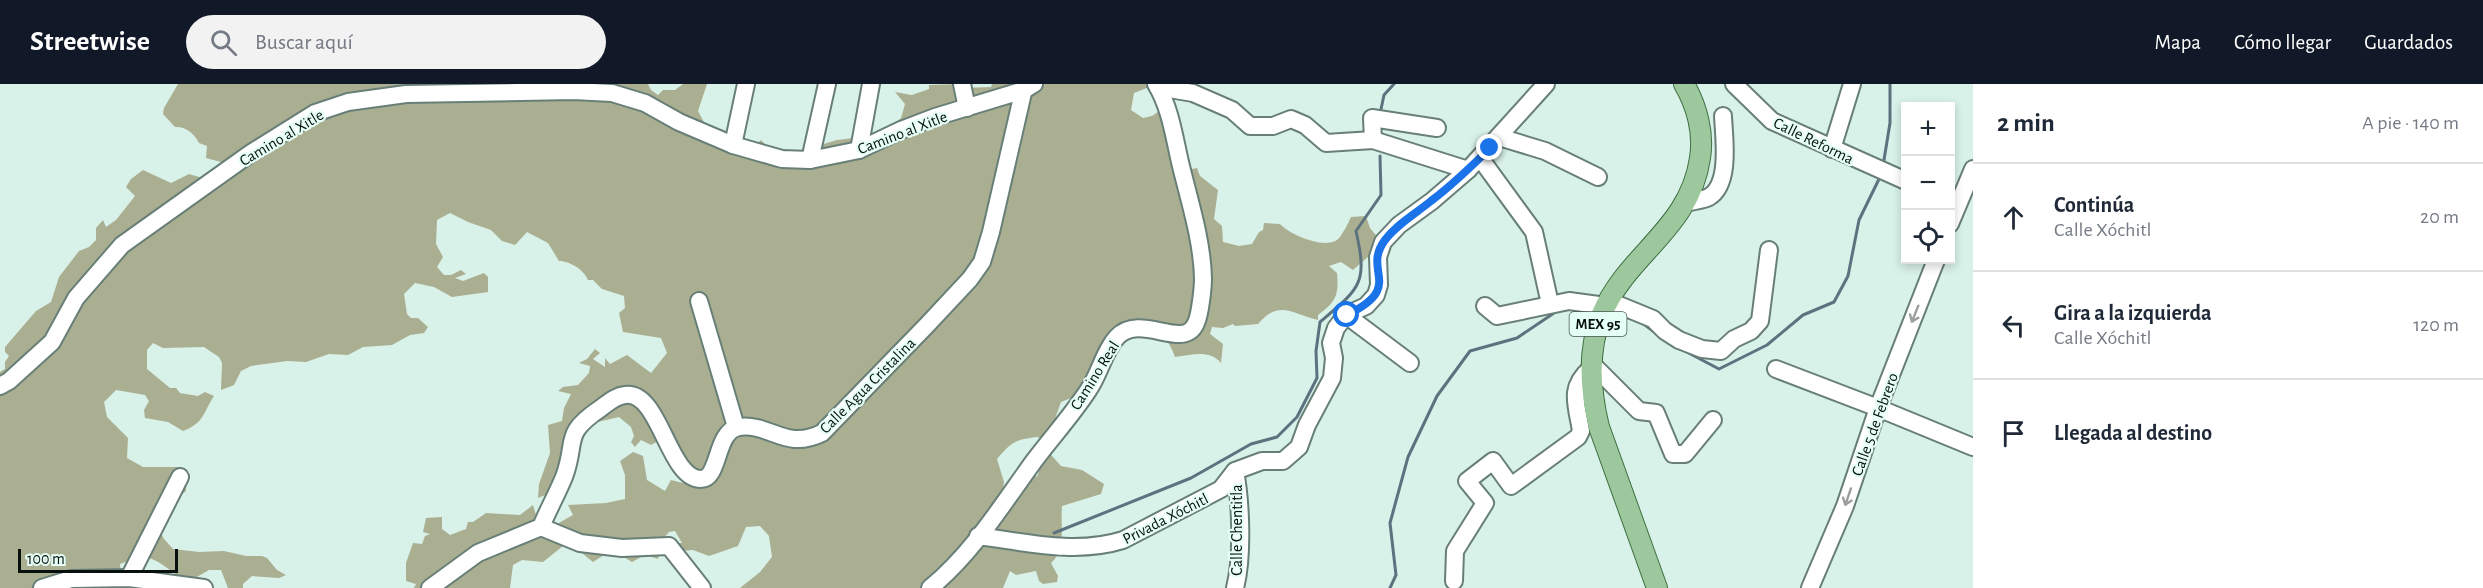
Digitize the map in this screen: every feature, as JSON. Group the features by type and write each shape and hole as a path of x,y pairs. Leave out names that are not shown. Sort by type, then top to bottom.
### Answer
{"main road":[{"name":"MEX 95","path":"1656,588 1599,427 1594,407 1591,366 1595,334 1607,304 1618,286 1686,203 1699,168 1702,140 1697,114 1684,84"}],"street":[{"path":"733,146 746,84"},
{"path":"810,160 827,84"},
{"path":"860,150 871,84"},
{"path":"962,84 967,108"},
{"path":"1235,471 1262,461 1283,460 1299,447 1307,425 1332,378 1334,358 1331,343 1336,328 1347,315 1366,306 1376,295 1379,285 1378,257 1383,242 1399,225 1432,201 1474,164 1545,84"},
{"name":"Calle Reforma","path":"1734,84 1772,121 1901,179"},
{"path":"1832,149 1852,84"},
{"path":"1157,85 1193,93 1232,110 1250,126 1272,126 1291,119 1305,125 1326,143 1373,140 1474,164 1534,232 1550,304"},
{"name":"Camino Real","path":"930,588 965,554 1010,496 1089,390 1118,336 1129,329 1141,326 1179,334 1190,331 1196,324 1203,279 1196,224 1169,118 1157,85"},
{"name":"Camino al Xitle","path":"0,386 9,381 52,342 76,298 122,244 251,153 315,112 388,90 612,93 645,103 679,122 733,146 782,159 810,160 860,150 902,130 1028,86"},
{"name":"Calle Agua Cristalina","path":"736,427 750,427 794,440 808,440 822,433 970,279 982,262 1028,86"},
{"path":"1686,203 1709,197 1721,184 1725,152 1723,116"},
{"path":"1373,140 1380,119 1437,128"},
{"path":"1499,137 1545,151 1598,177"},
{"path":"1961,204 1973,169"},
{"path":"1485,306 1497,316 1575,300 1607,304 1653,320 1665,332 1679,340 1702,349 1721,351 1734,339 1751,332 1760,321 1769,250"},
{"name":"Calle 5 de Febrero","path":"1810,588 1845,506 1878,408 1934,264"},
{"path":"429,588 478,554 541,526 565,474 573,433 584,419 616,398 627,394 647,406 687,472 700,479 706,478 711,473 728,433 736,427 699,301"},
{"path":"1347,315 1410,363"},
{"path":"1454,580 1455,551 1485,503 1467,481 1493,461 1511,486 1578,437 1581,431 1576,387 1580,378 1591,366 1639,411 1656,412 1673,454 1685,454 1713,420"},
{"path":"1776,369 1973,447"},
{"name":"Privada Xóchitl","path":"978,536 1081,548 1110,544 1123,540 1221,489 1235,471"},
{"name":"Calle Chentitla","path":"1235,471 1239,524 1235,588"},
{"path":"129,578 180,477"},
{"path":"541,526 580,543 622,548 669,546 702,588"},
{"path":"42,588 71,579 129,578 204,588"}],"green space":[{"path":"178,84 648,84 651,90 658,95 663,90 675,90 683,84 707,84 698,111 706,126 746,140 754,147 761,140 766,145 797,152 837,140 879,135 901,118 905,104 895,92 912,95 929,89 929,85 961,84 963,88 991,87 992,84 1157,84 1134,93 1131,110 1143,118 1152,116 1168,105 1185,142 1183,161 1192,169 1197,168 1200,176 1218,190 1214,219 1222,226 1223,242 1239,246 1252,244 1259,232 1263,230 1264,223 1280,224 1300,237 1327,243 1340,237 1351,217 1366,216 1370,228 1380,240 1376,250 1353,270 1341,262 1329,266 1337,273 1337,293 1329,306 1318,315 1318,320 1279,310 1266,316 1258,324 1212,327 1210,334 1223,344 1221,363 1206,354 1175,357 1163,335 1143,320 1132,328 1081,394 1061,402 1046,444 1038,437 1025,439 1015,442 1002,453 997,459 1004,482 1003,489 1011,488 1032,473 1037,477 1044,447 1061,466 1082,470 1104,484 1101,494 1062,506 1061,544 1051,563 1058,576 1057,582 1043,584 1039,581 1036,571 1016,575 1010,571 1003,588 740,588 760,572 772,557 769,536 760,526 746,527 738,546 709,556 693,550 681,551 675,543 682,543 675,531 669,532 662,540 658,559 645,555 632,562 612,550 593,562 578,550 563,546 543,562 522,560 513,565 510,588 414,588 416,584 406,581 406,563 413,543 422,544 425,536 430,534 423,532 426,518 442,517 442,529 450,535 466,529 468,522 473,522 486,513 520,515 533,505 536,515 550,517 553,524 557,524 573,515 568,505 606,503 625,499 625,475 620,461 633,452 643,456 647,480 665,491 671,480 683,483 682,467 662,439 651,445 641,440 635,447 631,442 634,436 631,427 619,417 593,423 585,435 574,443 555,491 538,498 539,484 550,453 548,425 562,421 564,408 571,394 558,391 563,387 578,385 589,373 590,366 579,363 587,359 595,349 600,353 593,359 605,367 605,358 610,364 627,355 651,373 667,353 661,338 623,332 619,313 625,308 624,296 602,289 593,280 588,280 576,267 559,261 548,243 527,232 515,245 502,241 491,230 450,213 437,220 436,244 443,257 437,267 444,275 451,275 461,270 466,274 455,278 463,281 484,273 488,277 488,292 452,297 434,287 415,283 404,294 407,314 411,318 418,318 428,327 424,333 410,335 392,345 363,347 348,355 329,354 306,362 287,361 251,366 241,371 234,385 221,390 222,363 219,357 204,347 163,348 153,343 147,350 147,369 170,388 176,388 180,393 198,396 205,392 214,396 199,421 183,431 168,422 145,418 144,410 149,401 145,395 116,390 104,402 107,417 128,438 127,458 143,467 178,467 185,474 186,491 164,508 157,525 164,539 173,549 199,552 224,551 246,556 262,556 286,575 279,578 252,576 243,584 243,588 228,588 221,570 209,570 195,578 195,587 155,560 144,558 120,564 121,576 142,588 0,588 0,372 5,369 5,362 9,356 5,352 5,347 36,311 51,302 59,277 79,251 89,247 96,240 96,228 103,220 106,227 116,220 135,196 126,187 131,179 143,170 171,183 189,174 199,177 218,176 221,162 206,158 207,146 199,143 186,129 175,127 163,114"}],"waterway":[{"path":"1380,114 1384,95 1394,84"},
{"path":"1883,166 1890,123 1890,84"},
{"path":"1054,533 1191,478 1251,444 1277,437 1297,417 1317,378 1316,351 1320,322 1344,301 1358,284 1361,263 1356,231 1381,195 1380,156"},
{"path":"1683,350 1719,369 1767,345 1803,315 1834,302 1848,276 1859,220 1881,175"},
{"path":"1390,588 1396,575 1390,523 1408,457 1437,396 1470,351 1517,338 1557,311"},
{"path":"1616,313 1629,318"},
{"path":"1641,322 1657,334"}],"route":[{"path":"1347,315 1366,306 1376,295 1379,285 1378,257 1383,242 1399,225 1432,201 1490,148"}]}
